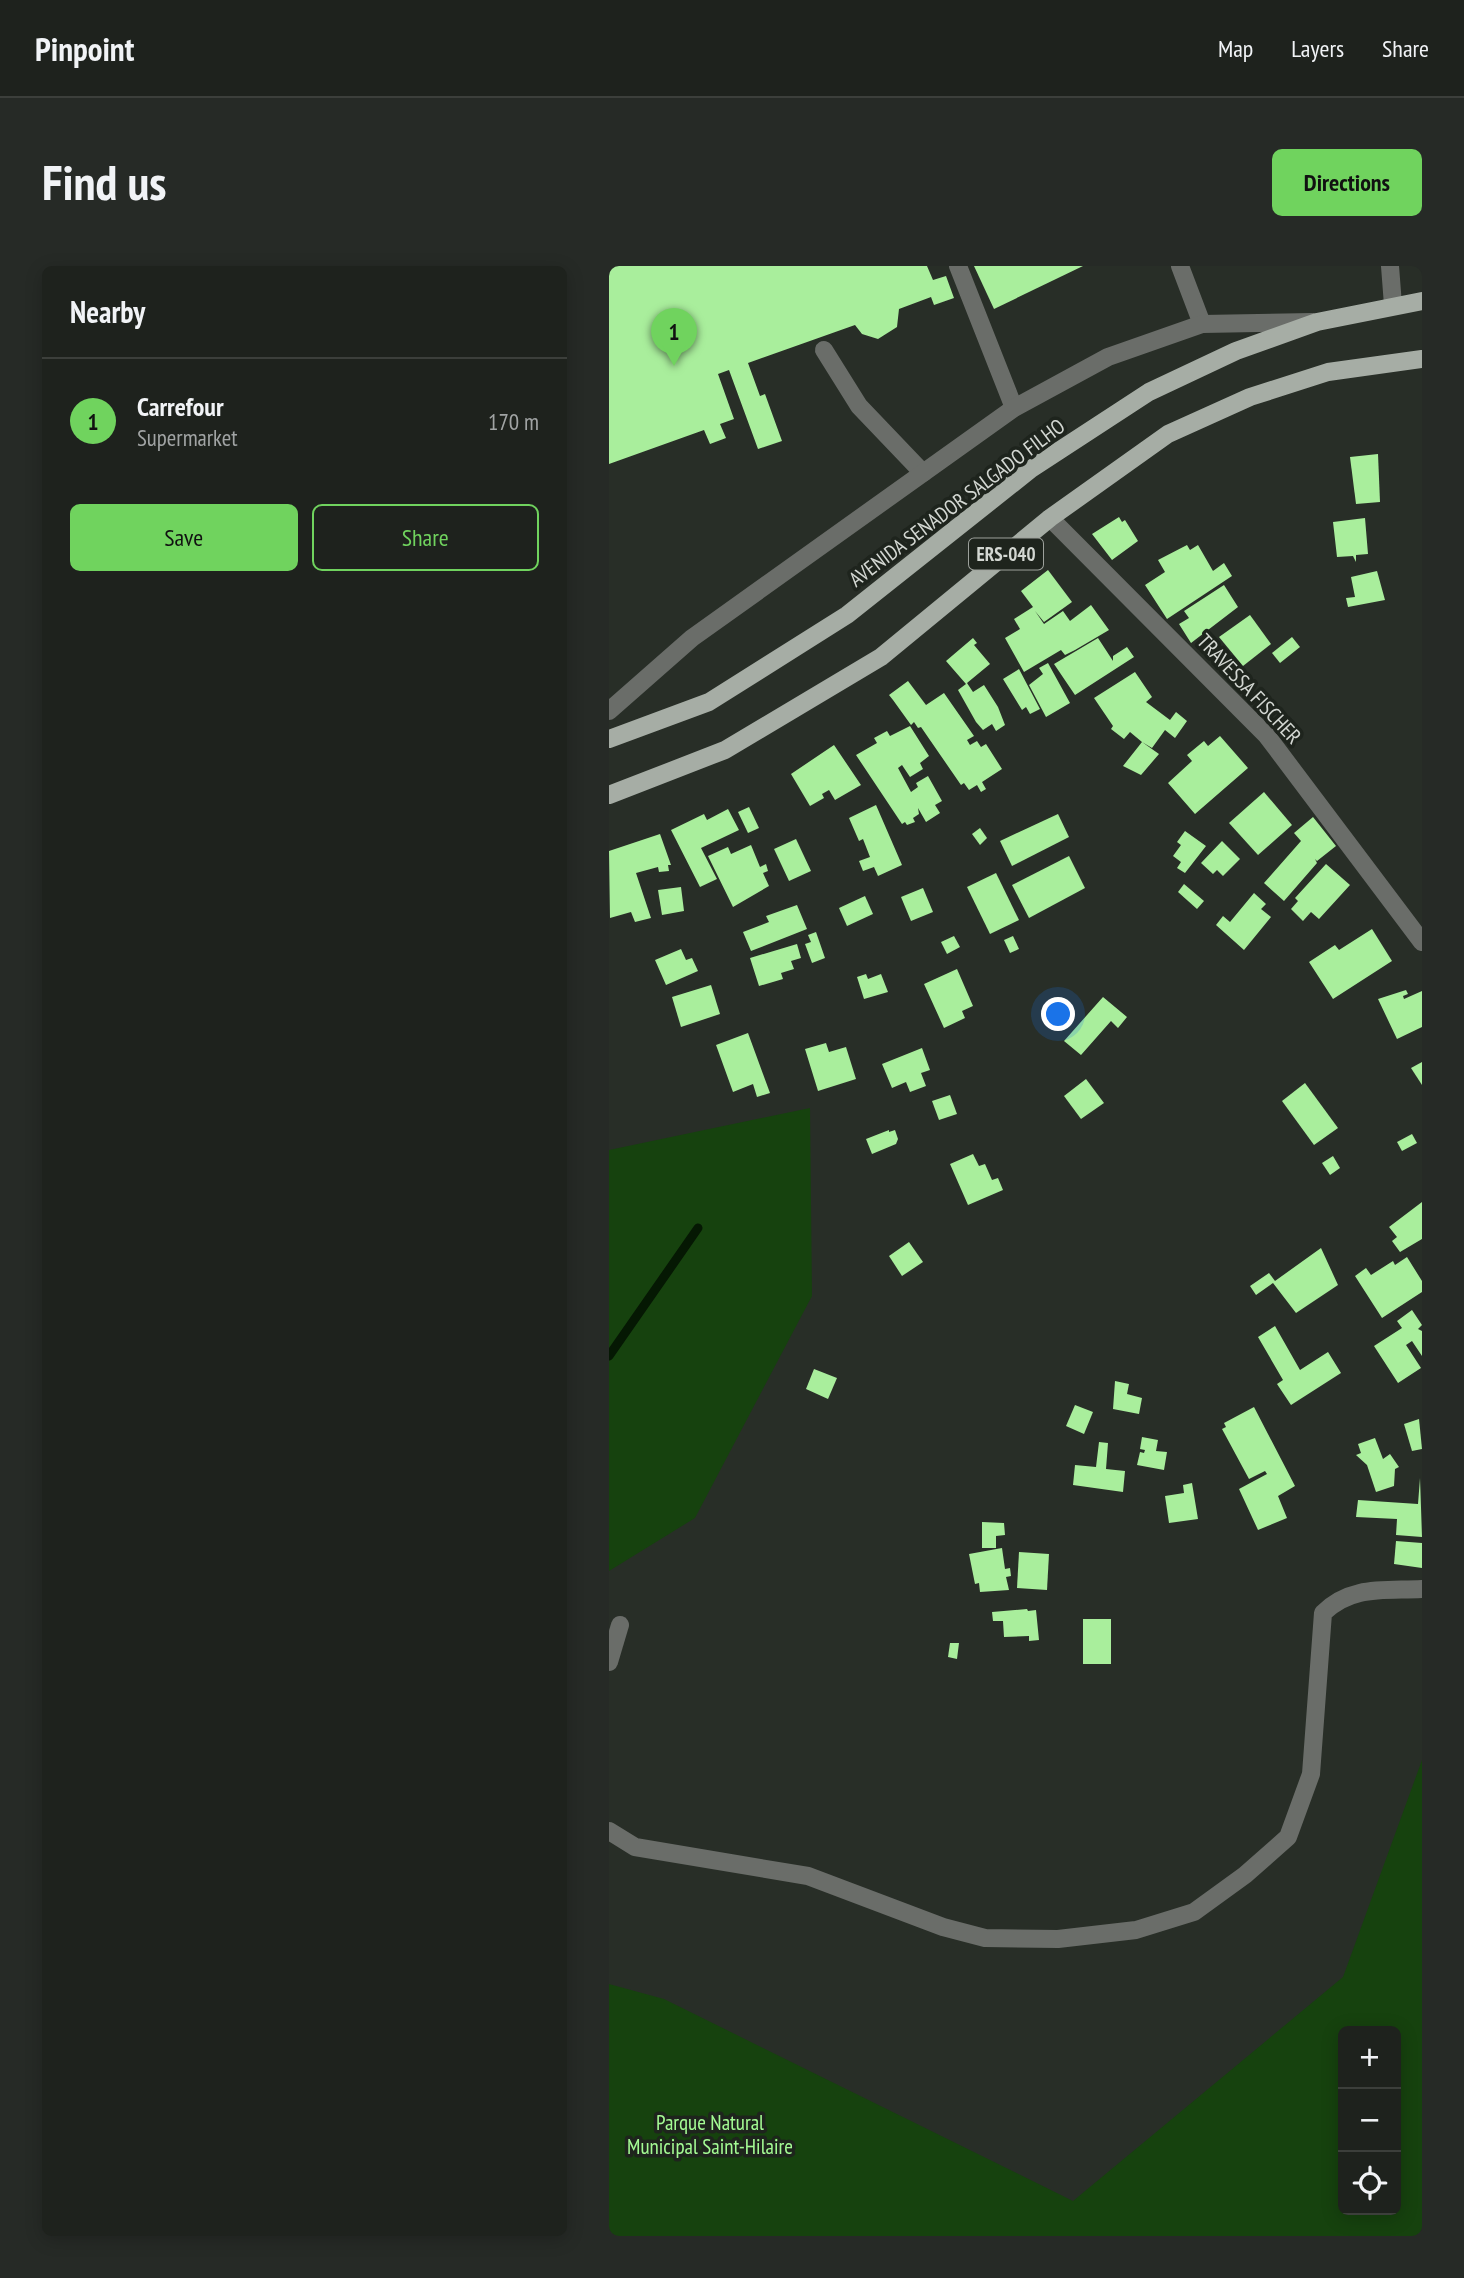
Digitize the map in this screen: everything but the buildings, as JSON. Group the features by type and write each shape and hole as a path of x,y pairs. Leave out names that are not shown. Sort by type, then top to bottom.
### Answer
{"main road":[{"name":"AVENIDA SENADOR SALGADO FILHO","path":"609,739 709,702 847,615 1031,469 1149,392 1236,351 1317,322 1422,301"},
{"name":"ERS-040","path":"609,795 725,750 881,657 1050,517 1168,435 1250,397 1328,372 1422,359"}],"street":[{"path":"958,266 1014,408"},
{"path":"1180,266 1202,324"},
{"path":"1390,266 1393,305"},
{"path":"609,711 692,638 1014,408 1108,357 1202,324 1317,322"},
{"path":"824,350 859,406 923,473"},
{"name":"TRAVESSA FISCHER","path":"1050,517 1267,736 1422,942"},
{"path":"609,1831 635,1847 808,1876 943,1927 985,1938 1058,1939 1136,1930 1194,1912 1245,1875 1287,1837 1311,1774 1323,1613 1337,1599 1352,1593 1422,1589"},
{"path":"609,1662 620,1625"}],"green space":[{"path":"810,1108 812,1296 695,1518 609,1571 609,1150"},
{"name":"Parque Natural Municipal Saint-Hilaire","path":"1422,1760 1422,2236 609,2236 609,1984 664,1999 1073,2201 1343,1977"}],"waterway":[{"path":"609,1356 698,1228"}],"place":[{"name":"Carrefour","path":"674,366"}]}
